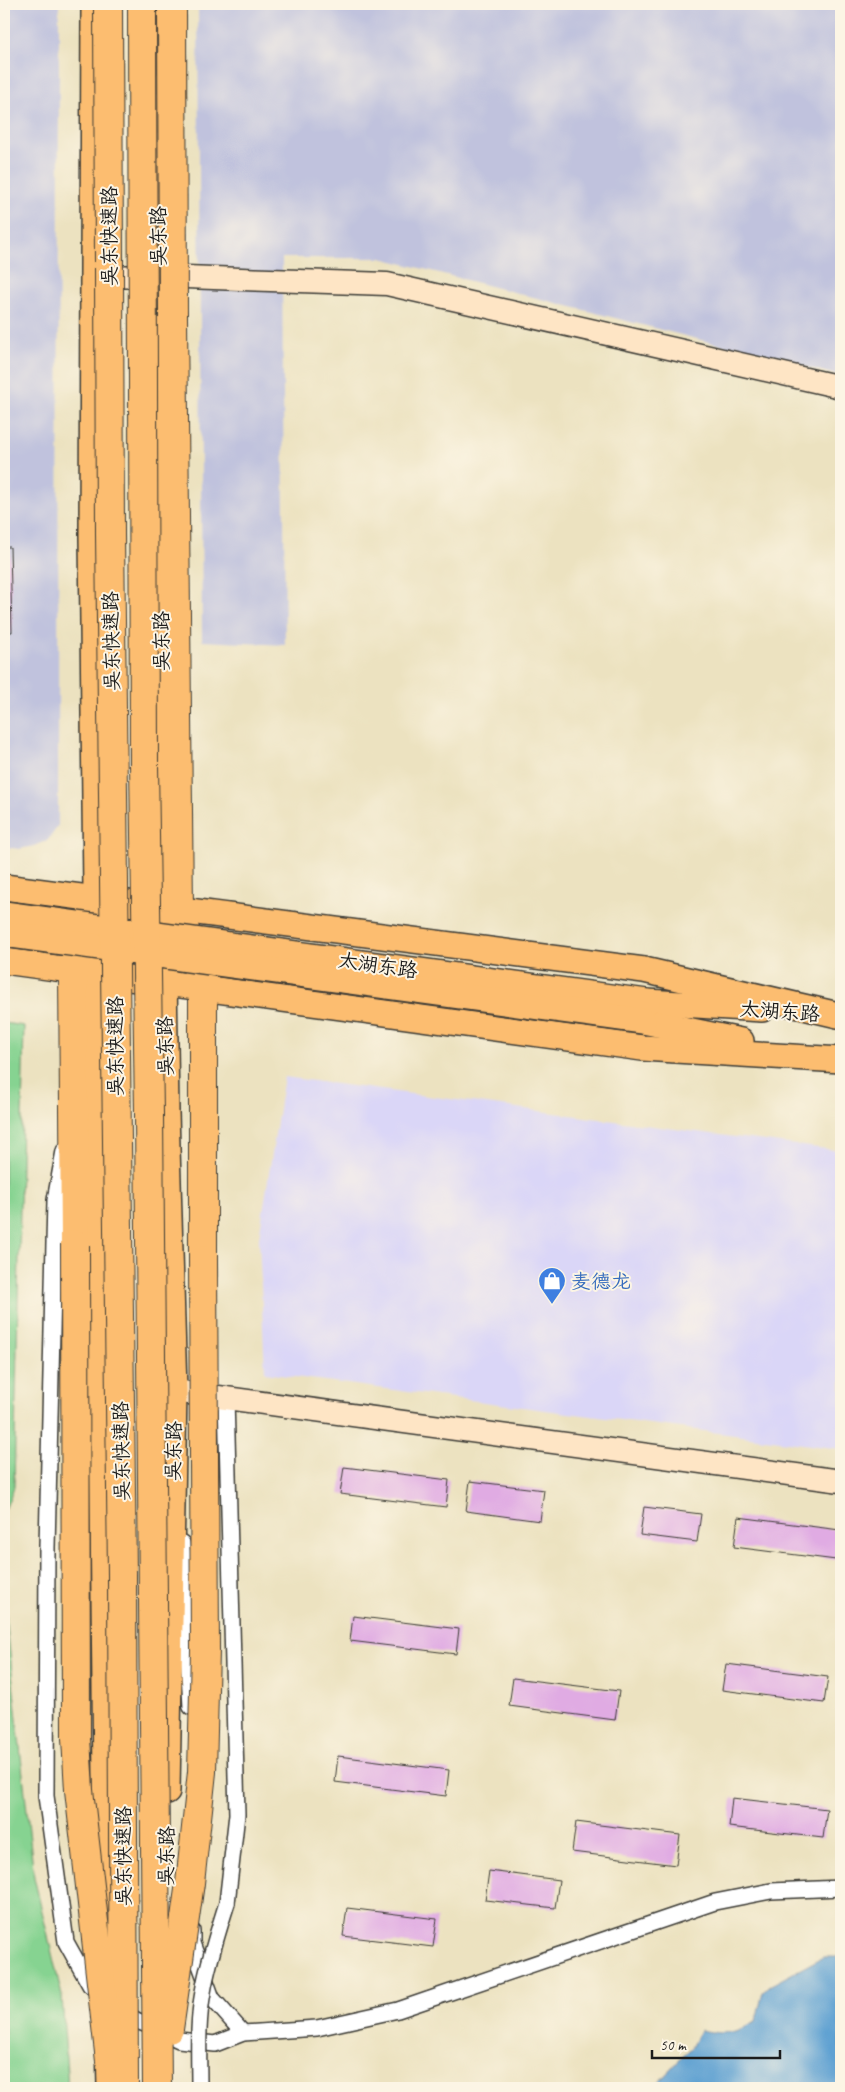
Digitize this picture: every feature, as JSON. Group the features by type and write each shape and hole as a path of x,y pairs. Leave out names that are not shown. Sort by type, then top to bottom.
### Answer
{"highway":[{"name":"吴东快速路","path":"108,4 110,534 122,1575 124,2088"},
{"name":"吴东快速路","path":"142,4 144,745 158,2088"},
{"path":"158,2088 176,1989 196,1832 202,1772 205,1650 203,988 171,909 172,4"},
{"path":"96,899 85,972 74,1094 76,1738 79,1790 93,1921 106,2038 114,2088"}],"main road":[{"path":"94,4 92,536 96,899"},
{"name":"吴东路","path":"158,4 158,276 171,909 164,983 174,1391 165,1951 166,2088"},
{"name":"太湖东路","path":"4,887 644,970 840,1015"},
{"name":"太湖东路","path":"4,914 645,1012 838,1060"},
{"name":"太湖东路","path":"4,934 645,1012 840,1015"},
{"name":"太湖东路","path":"4,961 642,1048 838,1060"},
{"path":"85,972 110,2088"}],"street":[{"path":"94,277 158,276 387,284 841,387"},
{"path":"74,1094 56,1200 47,1557 46,1796 66,1942 90,1985 136,2020 179,2040 215,2044 243,2033 317,2028 398,2010 715,1902 771,1891 841,1888"},
{"path":"243,2033 212,1998 192,1943 193,1739 174,1391 841,1481"},
{"path":"199,2088 199,2027 202,1992 227,1903 237,1814 226,1398"}],"shaded area":[{"path":"4,4 59,4 58,826 48,840 34,846 19,849 4,847"},
{"path":"198,4 841,4 841,376 381,258 282,258 285,645 202,641"},
{"name":"麦德龙","path":"284,1077 841,1151 841,1449 265,1373 259,1238"}],"green space":[{"path":"4,1023 24,1026 14,1487 4,1512"},
{"path":"4,1598 34,1877 62,1996 68,2088 4,2088"}],"water":[{"path":"823,1957 841,1957 841,2088 653,2088 691,2048 700,2030 724,2033 741,2029 756,2021 763,1992 769,1986"}],"building":[{"path":"4,547 10,547 12,632 4,632"},
{"path":"344,1467 449,1480 446,1507 340,1494"},
{"path":"470,1481 544,1490 540,1521 466,1511"},
{"path":"644,1507 701,1514 697,1542 640,1535"},
{"path":"738,1517 840,1530 836,1560 734,1547"},
{"path":"353,1616 459,1629 456,1654 350,1641"},
{"path":"726,1664 828,1677 824,1703 722,1690"},
{"path":"513,1678 619,1691 615,1720 509,1706"},
{"path":"338,1756 449,1770 446,1796 335,1782"},
{"path":"732,1798 827,1809 823,1838 729,1827"},
{"path":"576,1822 680,1835 676,1865 572,1852"},
{"path":"489,1871 559,1880 555,1908 485,1900"},
{"path":"347,1908 437,1919 433,1947 343,1936"}],"place":[{"name":"麦德龙","path":"552,1305"}]}
